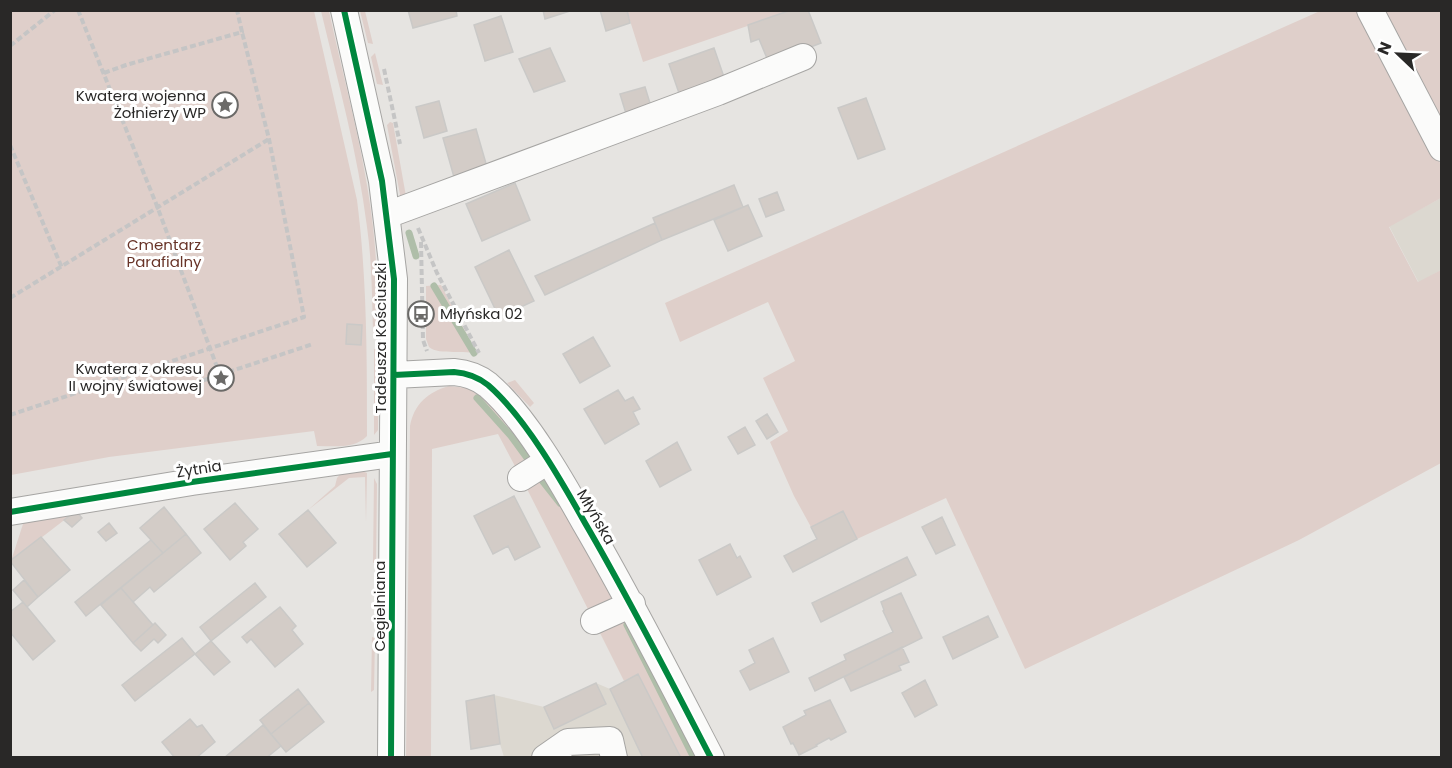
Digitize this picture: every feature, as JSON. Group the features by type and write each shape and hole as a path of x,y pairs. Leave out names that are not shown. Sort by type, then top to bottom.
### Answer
{"street":[{"name":"Tadeusza Kościuszki","path":"344,10 373,132 387,215 394,279 393,454"},
{"path":"1370,10 1442,148"},
{"path":"387,215 718,92 803,57"},
{"name":"Młyńska","path":"394,375 464,373 486,384 521,423 548,461 632,604 711,758"},
{"name":"Żytnia","path":"10,512 192,482 393,454"},
{"name":"Cegielniana","path":"391,758 393,454"},
{"path":"521,478 548,461"},
{"path":"10,520 10,530"},
{"path":"594,621 632,604"},
{"path":"545,758 568,742 610,740 615,758"}],"path":[{"path":"10,46 55,10"},
{"path":"78,10 157,207 220,375"},
{"path":"10,415 212,349 304,316 269,139 237,10"},
{"path":"104,74 126,65 242,32"},
{"path":"10,298 269,139"},
{"path":"10,145 62,268"},
{"path":"421,238 423,340 432,354"},
{"path":"177,389 313,344"}],"shaded area":[{"path":"1441,198 1441,270 1419,283 1389,226"},
{"path":"638,674 681,757 504,757 500,744 471,749 466,701 494,695 544,707 596,683 610,689"}],"green space":[{"name":"Cmentarz Parafialny","path":"10,11 314,11 357,200 365,288 367,436 357,443 344,446 317,446 314,431 109,457 11,475"},
{"path":"321,11 329,11 360,145 369,200 377,293 378,332 373,333 370,253 363,200 347,118"},
{"path":"360,11 365,11 373,44 368,43"},
{"path":"627,11 791,11 643,62"},
{"path":"1320,11 1363,11 1441,165 1441,198 1389,227 1418,282 1441,270 1441,463 1299,540 1025,669 946,498 857,539 843,511 811,527 794,496 770,442 788,431 763,378 795,361 768,302 680,342 665,303"},
{"path":"1380,11 1441,11 1441,132"},
{"path":"375,53 383,85 377,84 371,57"},
{"path":"390,122 393,123 407,202 401,200 387,125"},
{"path":"441,285 476,352 444,352 429,347 426,339 426,286"},
{"path":"374,349 378,350 378,430 374,435"},
{"path":"515,380 534,403 530,407 507,383"},
{"path":"449,386 473,390 491,402 535,459 517,470 498,434 432,449 431,757 406,758 410,426 415,411 423,400 428,395"},
{"path":"360,470 367,473 366,522 365,477 349,478 308,510 335,486 337,478 343,471"},
{"path":"543,476 619,600 591,615 526,487"},
{"path":"374,478 377,484 376,562 373,563"},
{"path":"162,494 165,496 159,502 160,498 76,511 11,561 23,524 28,518"},
{"path":"624,617 700,757 680,757 637,675 624,681 598,629"},
{"path":"372,637 375,638 374,690 371,692"}],"building":[{"path":"408,10 456,10 457,16 413,28"},
{"path":"543,10 573,10 545,19"},
{"path":"600,10 627,10 630,23 606,31"},
{"path":"791,10 808,10 821,43 769,63 759,39 751,42 748,25"},
{"path":"501,16 513,52 485,61 474,25"},
{"path":"550,48 565,81 534,92 519,59"},
{"path":"714,48 725,80 680,96 669,64"},
{"path":"645,87 653,113 628,120 620,94"},
{"path":"866,98 885,149 858,159 838,108"},
{"path":"439,101 447,131 424,138 416,107"},
{"path":"476,129 487,167 454,177 443,138"},
{"path":"515,183 530,220 482,241 466,204"},
{"path":"734,185 743,207 662,240 653,218"},
{"path":"777,192 784,210 766,217 759,199"},
{"path":"748,205 762,236 728,251 714,220"},
{"path":"655,223 662,240 545,295 535,276"},
{"path":"509,250 534,301 499,317 475,267"},
{"path":"347,324 362,325 361,345 346,344"},
{"path":"593,337 610,366 580,383 563,354"},
{"path":"618,390 625,401 633,397 640,409 633,412 639,424 605,444 584,409"},
{"path":"767,414 778,432 767,439 756,421"},
{"path":"745,427 755,445 738,454 728,437"},
{"path":"677,442 691,470 660,487 646,461"},
{"path":"514,496 540,547 515,560 508,546 493,554 474,516"},
{"path":"235,503 258,529 243,542 246,546 230,560 204,529"},
{"path":"164,507 186,534 163,553 140,528"},
{"path":"308,510 336,543 307,567 279,534"},
{"path":"76,511 82,518 72,527 64,520"},
{"path":"843,511 857,539 793,572 784,556 817,539 811,527"},
{"path":"942,517 955,545 936,554 922,527"},
{"path":"109,523 117,533 106,541 98,532"},
{"path":"186,534 201,553 154,592 150,587 133,602 121,588"},
{"path":"41,537 70,570 38,597 10,561"},
{"path":"151,540 163,553 86,616 75,602"},
{"path":"730,544 737,558 740,556 751,577 717,595 699,560"},
{"path":"907,557 916,575 821,622 812,603"},
{"path":"24,580 38,597 27,607 13,590"},
{"path":"255,583 266,597 211,641 200,627"},
{"path":"121,588 153,625 133,643 101,605"},
{"path":"901,593 922,638 815,691 809,678 846,660 844,655 893,632 881,602"},
{"path":"23,602 55,641 33,660 10,632 10,612"},
{"path":"280,607 296,626 292,630 303,644 275,667 251,639 247,643 242,637"},
{"path":"988,616 998,637 953,659 943,637"},
{"path":"155,623 166,635 158,643 154,639 141,651 133,643"},
{"path":"182,638 195,654 135,701 122,685"},
{"path":"773,638 789,672 750,690 740,671 755,663 749,650"},
{"path":"211,641 230,662 214,675 195,654"},
{"path":"902,647 909,662 899,666 901,670 851,691 844,677"},
{"path":"638,674 681,758 643,758 610,689"},
{"path":"925,680 937,705 915,717 902,693"},
{"path":"596,683 606,704 554,729 544,707"},
{"path":"298,689 309,703 271,734 260,720"},
{"path":"494,695 500,744 471,749 466,701"},
{"path":"830,700 846,732 831,740 829,738 799,755 783,727 806,715 804,711"},
{"path":"309,703 324,722 286,752 271,734"},
{"path":"190,719 197,727 202,725 215,742 196,758 175,758 162,742"},
{"path":"263,725 281,746 266,758 224,758"}],"waterway":[{"path":"409,233 416,256"},
{"path":"434,286 474,353"},
{"path":"477,398 511,436 530,462"},
{"path":"541,479 560,503"},
{"path":"627,625 694,758"}],"cycle path":[{"path":"344,10 382,181 394,279 391,758"},
{"path":"394,375 454,372 467,374 488,385 502,398 529,431 554,469 650,640 711,758"},
{"path":"10,512 192,482 392,454"}],"place":[{"name":"Kwatera wojenna Żołnierzy WP","path":"225,105"},
{"name":"Młyńska 02","path":"421,314"},
{"name":"Kwatera z okresu II wojny światowej","path":"221,378"}]}
